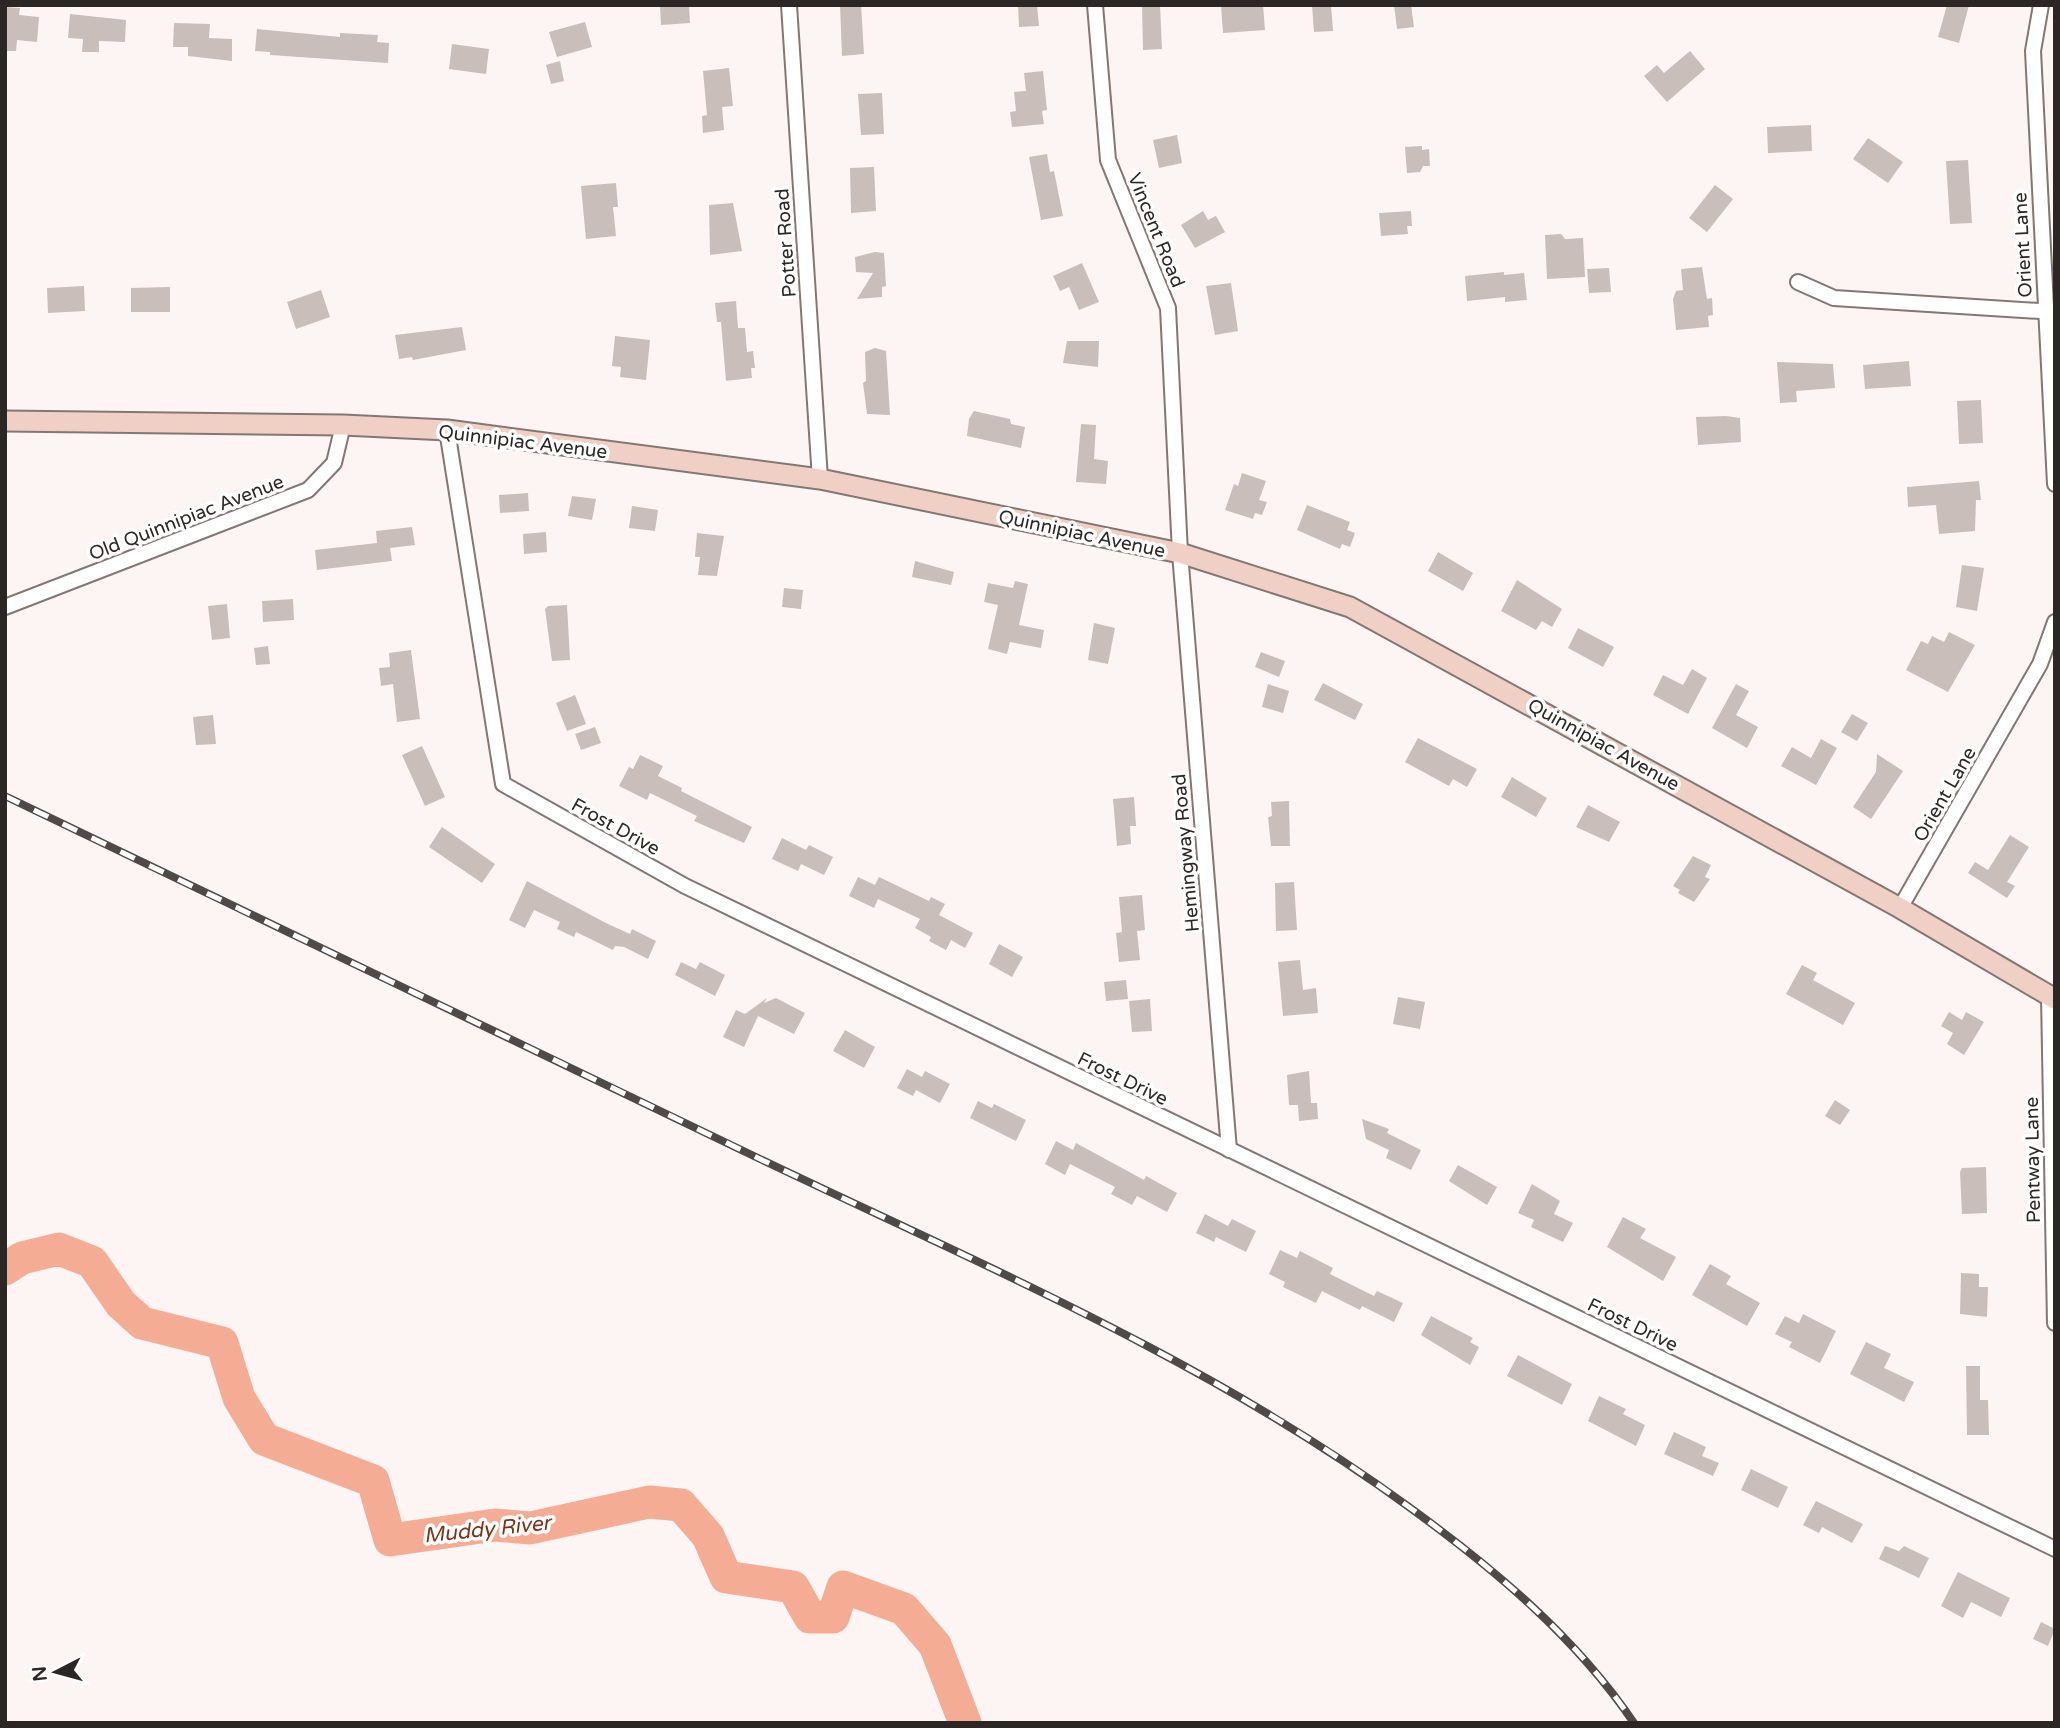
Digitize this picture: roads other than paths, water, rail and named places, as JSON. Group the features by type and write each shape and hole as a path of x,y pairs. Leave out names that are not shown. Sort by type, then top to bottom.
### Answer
{"main road":[{"name":"Quinnipiac Avenue","path":"5,421 343,425 447,430 820,479 1180,553 1350,607 1900,908 2052,998"}],"street":[{"name":"Potter Road","path":"789,5 820,479"},
{"name":"Vincent Road","path":"1095,5 1108,160 1168,308 1180,553"},
{"name":"Orient Lane","path":"2041,5 2033,51 2050,312 2055,484"},
{"path":"1798,282 1834,298 2050,312"},
{"name":"Old Quinnipiac Avenue","path":"5,607 308,490 334,463 343,425"},
{"name":"Frost Drive","path":"447,430 503,784 685,886 2055,1549"},
{"name":"Hemingway Road","path":"1180,553 1229,1150"},
{"name":"Orient Lane","path":"1900,908 2040,664 2055,622"},
{"name":"Pentway Lane","path":"2052,998 2055,1323"}],"waterway":[{"name":"Muddy River","path":"5,1269 22,1258 59,1249 92,1262 121,1304 142,1323 222,1343 239,1398 264,1439 373,1481 390,1540 495,1525 530,1528 649,1502 681,1505 708,1536 726,1577 793,1587 810,1617 833,1617 843,1587 904,1609 935,1645 965,1723"}],"railway":[{"path":"5,796 1009,1277 1174,1360 1255,1406 1333,1454 1409,1507 1502,1579 1586,1661 1634,1723"}]}
